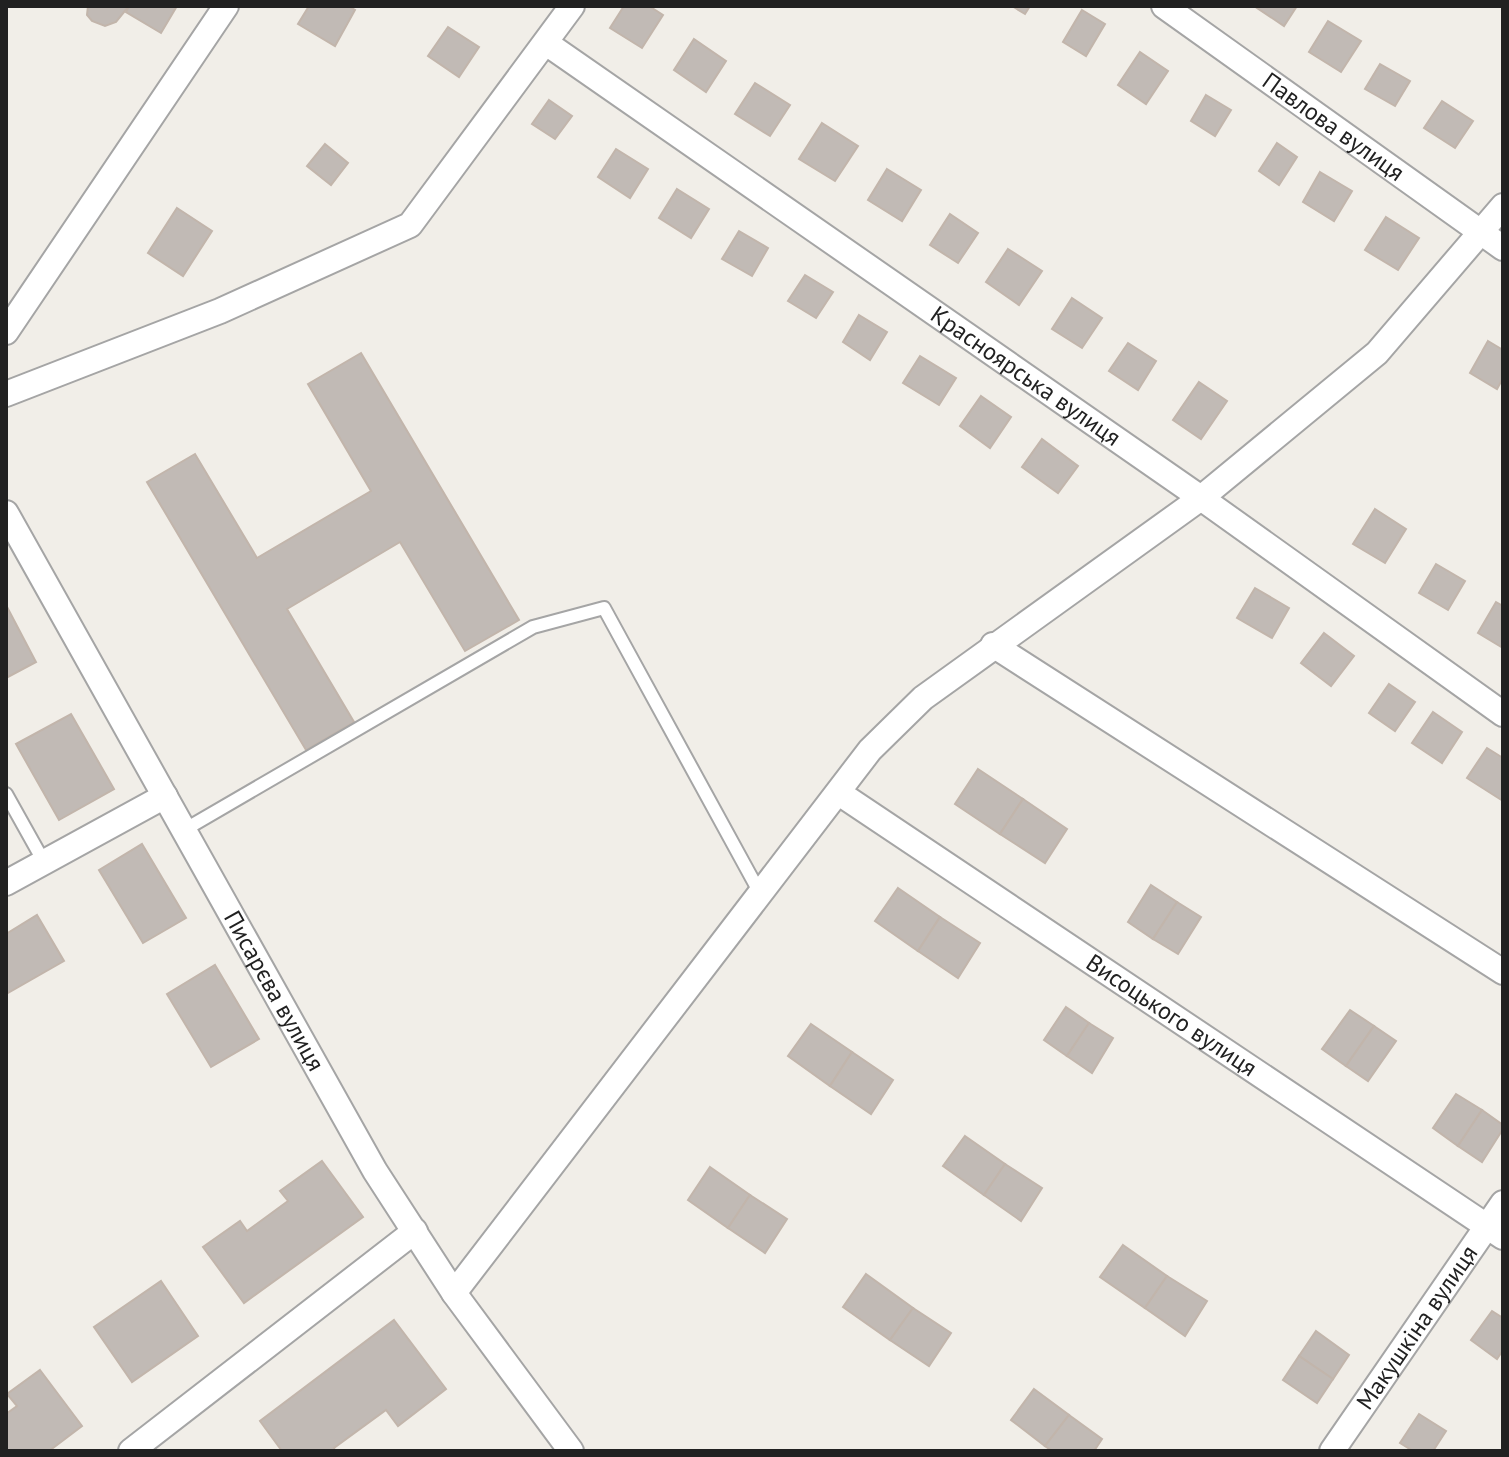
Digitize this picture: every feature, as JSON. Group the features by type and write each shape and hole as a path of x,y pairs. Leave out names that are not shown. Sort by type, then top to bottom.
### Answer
{"street":[{"path":"6,332 226,6"},
{"path":"6,394 220,311 410,225 572,6"},
{"name":"Павлова вулиця","path":"1164,6 1503,248"},
{"name":"Красноярська вулиця","path":"546,43 1201,498 1503,714"},
{"path":"454,1293 870,750 923,698 1201,498 1377,353 1503,206"},
{"name":"Писарєва вулиця","path":"6,513 375,1171 454,1293 571,1451"},
{"path":"993,645 1503,972"},
{"name":"Висоцького вулиця","path":"839,793 1496,1232"},
{"path":"6,883 165,796"},
{"name":"Макушкіна вулиця","path":"1332,1451 1496,1232 1503,1203"},
{"path":"131,1451 415,1231"}],"lane":[{"path":"184,830 533,627 604,608 760,893"},
{"path":"6,794 44,862"}],"building":[{"path":"88,6 129,6 116,22 105,26 92,21 87,15"},
{"path":"129,6 177,6 161,33 126,12"},
{"path":"309,6 348,6 355,10 335,46 298,24"},
{"path":"624,6 649,6 663,15 642,48 610,28"},
{"path":"1012,6 1030,6 1025,14"},
{"path":"1254,6 1297,6 1284,26"},
{"path":"1082,10 1105,24 1086,56 1063,42"},
{"path":"1328,21 1361,41 1341,72 1309,52"},
{"path":"448,27 479,47 459,77 428,56"},
{"path":"694,39 726,61 706,92 674,70"},
{"path":"1140,52 1168,71 1146,104 1118,85"},
{"path":"1380,64 1410,81 1395,106 1365,89"},
{"path":"755,83 790,105 770,136 735,114"},
{"path":"1206,95 1231,110 1215,136 1191,121"},
{"path":"549,100 572,116 555,139 532,124"},
{"path":"1442,101 1473,121 1455,148 1424,128"},
{"path":"822,123 858,146 835,181 799,159"},
{"path":"1277,143 1297,157 1279,185 1259,171"},
{"path":"325,144 348,163 331,185 307,166"},
{"path":"616,149 648,169 630,198 598,177"},
{"path":"887,169 921,190 902,221 868,200"},
{"path":"1320,172 1352,191 1334,221 1303,202"},
{"path":"677,189 709,209 691,238 659,218"},
{"path":"177,208 212,231 183,276 148,253"},
{"path":"950,214 978,233 958,263 930,245"},
{"path":"1386,217 1419,238 1398,270 1365,250"},
{"path":"739,231 768,248 752,276 722,259"},
{"path":"1008,249 1042,271 1019,305 986,282"},
{"path":"805,275 833,292 816,318 788,301"},
{"path":"1072,298 1102,318 1082,348 1052,329"},
{"path":"859,315 887,332 870,360 843,342"},
{"path":"1488,341 1503,350 1503,378 1497,389 1470,373"},
{"path":"1128,343 1156,361 1138,390 1109,371"},
{"path":"361,353 519,620 465,651 400,542 287,609 354,722 306,750 147,482 195,454 257,558 371,491 308,384"},
{"path":"920,356 956,378 939,405 903,383"},
{"path":"1199,382 1227,401 1201,439 1173,420"},
{"path":"981,396 1011,417 990,448 960,426"},
{"path":"1042,439 1078,466 1058,493 1022,467"},
{"path":"1375,509 1406,529 1385,563 1353,544"},
{"path":"1436,564 1465,581 1448,610 1419,593"},
{"path":"1255,588 1289,608 1272,638 1237,618"},
{"path":"1496,602 1503,606 1503,648 1478,633"},
{"path":"6,605 36,662 6,678"},
{"path":"1324,633 1354,656 1331,686 1301,663"},
{"path":"1389,684 1415,702 1395,731 1369,713"},
{"path":"1433,712 1462,732 1442,763 1412,743"},
{"path":"71,714 114,789 59,820 16,744"},
{"path":"1487,748 1503,758 1503,801 1467,778"},
{"path":"978,769 1023,799 1000,834 955,804"},
{"path":"1023,799 1067,829 1045,863 1000,834"},
{"path":"142,844 186,918 143,943 99,870"},
{"path":"1151,885 1177,902 1153,939 1128,922"},
{"path":"898,888 940,917 918,951 875,921"},
{"path":"1177,902 1201,917 1178,954 1153,939"},
{"path":"37,915 64,961 6,994 6,934"},
{"path":"940,917 980,943 958,978 918,951"},
{"path":"215,965 259,1039 211,1067 167,994"},
{"path":"1066,1007 1089,1023 1067,1056 1044,1040"},
{"path":"1350,1010 1374,1026 1346,1066 1322,1049"},
{"path":"1089,1023 1113,1038 1092,1073 1067,1056"},
{"path":"811,1024 852,1052 830,1086 788,1056"},
{"path":"1374,1026 1396,1041 1368,1081 1346,1066"},
{"path":"852,1052 893,1080 871,1114 830,1086"},
{"path":"1456,1094 1482,1110 1458,1146 1433,1128"},
{"path":"1482,1110 1503,1125 1503,1129 1482,1162 1458,1146"},
{"path":"965,1136 1005,1164 984,1195 943,1166"},
{"path":"322,1161 363,1217 244,1303 203,1247 240,1221 247,1231 288,1201 280,1191"},
{"path":"1005,1164 1042,1188 1021,1221 984,1195"},
{"path":"710,1167 750,1195 728,1228 688,1200"},
{"path":"750,1195 787,1219 765,1253 728,1228"},
{"path":"1123,1245 1167,1276 1145,1308 1100,1277"},
{"path":"866,1274 913,1308 890,1340 843,1307"},
{"path":"1167,1276 1207,1301 1185,1336 1145,1308"},
{"path":"161,1281 198,1336 132,1382 94,1327"},
{"path":"913,1308 951,1333 929,1366 890,1340"},
{"path":"1492,1311 1503,1318 1503,1350 1497,1359 1471,1340"},
{"path":"394,1320 446,1389 398,1426 386,1410 334,1448 335,1451 282,1451 260,1421"},
{"path":"1316,1331 1349,1355 1333,1379 1299,1356"},
{"path":"1299,1356 1333,1379 1317,1403 1283,1380"},
{"path":"40,1370 82,1426 49,1451 6,1451 6,1414 17,1406 7,1394"},
{"path":"1034,1389 1069,1415 1045,1446 1011,1420"},
{"path":"1419,1414 1446,1431 1433,1451 1413,1451 1400,1443"},
{"path":"1069,1415 1102,1439 1094,1451 1052,1451 1045,1446"}]}
